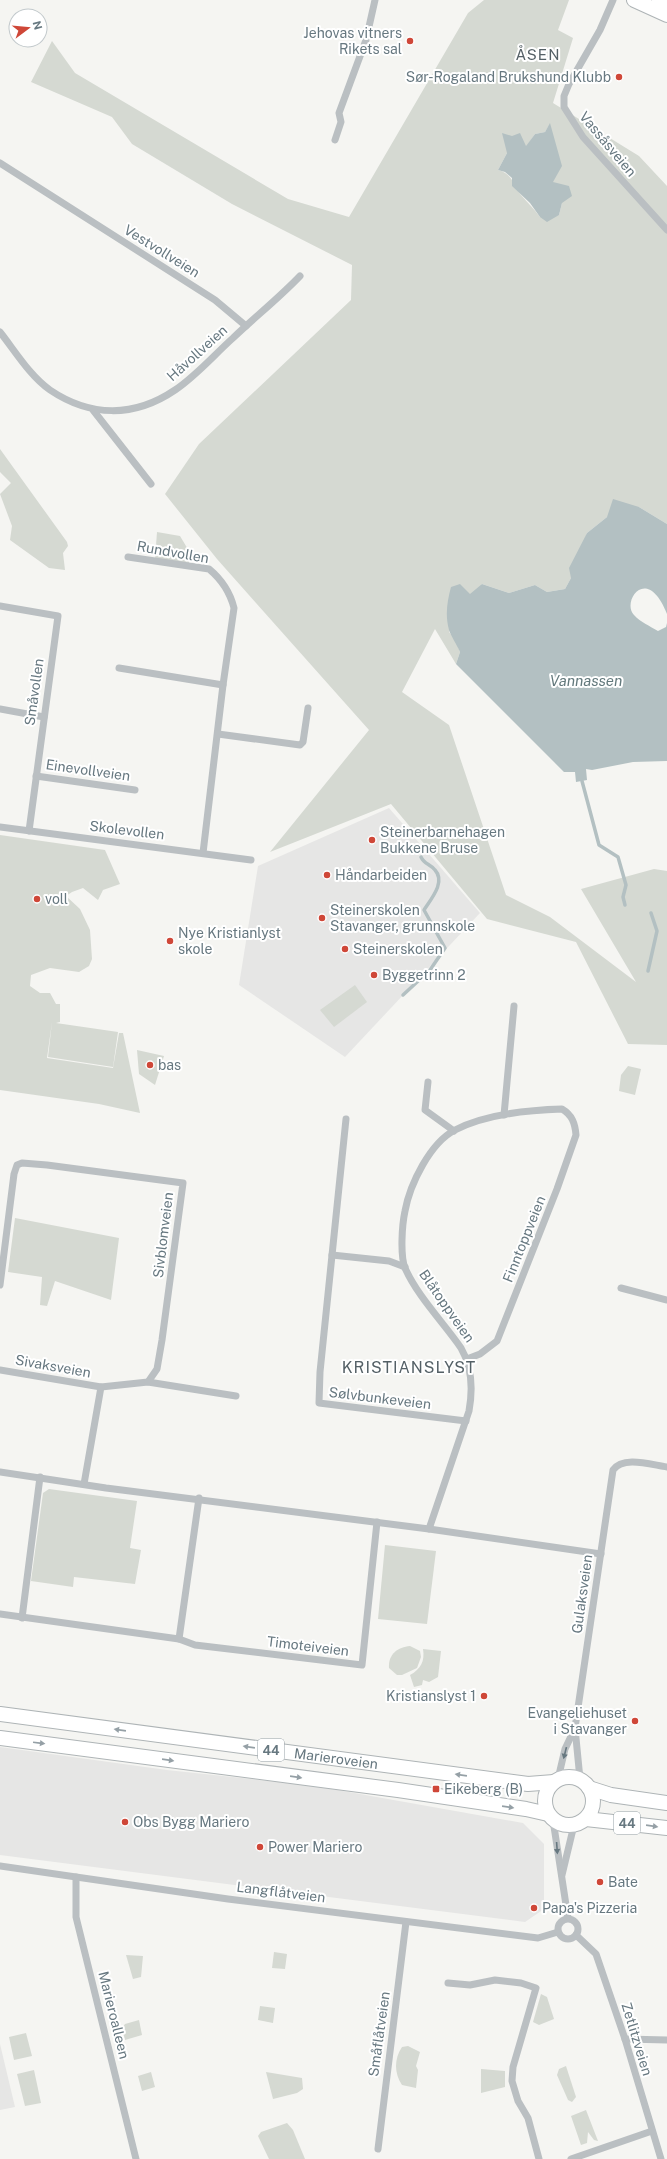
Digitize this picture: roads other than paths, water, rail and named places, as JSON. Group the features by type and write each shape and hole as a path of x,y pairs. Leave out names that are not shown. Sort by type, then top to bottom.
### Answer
{"main road":[{"path":"634,0 667,16"},
{"path":"658,0 667,3"},
{"name":"Marieroveien","path":"0,1714 528,1784 556,1781"},
{"name":"Marieroveien","path":"0,1738 390,1789 526,1809 551,1817"},
{"name":"44","path":"556,1781 567,1777 611,1795 667,1804"},
{"path":"551,1817 544,1799 547,1789 556,1781"},
{"path":"580,1822 593,1805 593,1796 584,1783"},
{"name":"44","path":"551,1817 566,1826 580,1822 667,1828"}],"street":[{"path":"335,140 340,122 339,112 366,40 375,0"},
{"name":"Vassåsveien","path":"613,0 600,30 569,84 564,96 564,107 583,137 667,230"},
{"name":"Vestvollveien","path":"0,163 215,300 246,326"},
{"path":"246,326 275,302 300,276"},
{"name":"Håvollveien","path":"0,332 34,375 49,389 68,400 93,410 119,411 146,404 164,396 184,384 246,326"},
{"name":"Håvollveien","path":"93,410 152,484"},
{"name":"Rundvollen","path":"128,557 209,569 223,584 231,596 234,608 223,685 203,852"},
{"name":"Småvollen","path":"0,606 58,616 29,831"},
{"path":"119,668 223,685"},
{"path":"218,734 300,745 303,742 308,708"},
{"path":"0,709 44,717"},
{"name":"Einevollveien","path":"36,776 135,790"},
{"name":"Skolevollen","path":"0,827 203,852 251,860"},
{"path":"504,1115 514,1006"},
{"path":"428,1082 425,1110 454,1131"},
{"name":"Blåtoppveien","path":"429,1529 466,1421 471,1394 470,1373 467,1359 450,1332 411,1280 405,1267 403,1222 406,1204 420,1169 430,1153 454,1131 476,1122 504,1115 553,1109 562,1109 568,1113"},
{"name":"Finntoppveien","path":"467,1359 480,1354 498,1341 573,1147 576,1126 568,1113"},
{"name":"Sølvbunkeveien","path":"346,1119 320,1372 319,1403 466,1421"},
{"name":"Sivblomveien","path":"0,1285 14,1174 17,1165 22,1163 46,1165 183,1183 157,1369 148,1382"},
{"path":"332,1255 389,1261 405,1267"},
{"path":"621,1288 667,1300"},
{"name":"Sivaksveien","path":"0,1370 101,1387"},
{"path":"84,1484 101,1387 148,1382 236,1396"},
{"name":"Gulaksveien","path":"584,1783 576,1728 612,1480 616,1465 625,1462 667,1467"},
{"path":"0,1472 429,1529 601,1554"},
{"path":"22,1618 40,1477"},
{"path":"180,1639 198,1498"},
{"name":"Timoteiveien","path":"0,1614 180,1639 195,1645 362,1666 377,1522"},
{"path":"556,1781 565,1749 576,1728"},
{"path":"551,1817 557,1858 562,1875 564,1901 568,1918 577,1924 576,1935"},
{"path":"562,1875 580,1822"},
{"name":"Langflåtveien","path":"0,1866 406,1922 538,1938 558,1932 566,1939 576,1935"},
{"name":"Marieroalleen","path":"76,1877 76,1917 136,2159"},
{"path":"558,1932 558,1925 562,1920 568,1918"},
{"name":"Småflåtveien","path":"378,2149 406,1922"},
{"name":"Zetlitzveien","path":"576,1935 596,1954 625,2039 661,2159"},
{"path":"448,1983 470,1985 495,1980 522,1983 536,1988 513,2067 512,2081 518,2101 528,2118 539,2159"},
{"path":"625,2039 667,2040"},
{"path":"571,2159 652,2131"}],"water":[{"path":"550,123 562,166 553,182 569,186 572,196 562,203 559,215 547,222 540,217 530,203 512,186 512,178 505,172 498,170 507,153 502,133 512,136 520,133 526,146 535,134 545,132"},
{"name":"Vannassen","path":"613,499 639,507 667,524 667,614 659,599 652,591 644,588 638,590 633,596 631,609 639,620 658,631 666,627 667,623 667,761 633,762 592,770 586,769 587,780 576,782 575,772 564,772 456,664 460,652 449,630 447,619 448,603 451,587 460,584 470,594 482,584 509,593 535,585 547,592 565,589 571,578 569,568 587,533 607,517"}],"waterway":[{"path":"582,781 599,845 618,857 626,885 623,897 625,905"},
{"path":"403,995 430,970 445,948 424,910 436,890 439,880 438,875 435,870 421,857"},
{"path":"648,971 657,931 651,913"}],"place":[{"name":"Jehovas vitners Rikets sal","path":"410,41"},
{"name":"Sør-Rogaland Brukshund Klubb","path":"619,77"},
{"name":"Steinerbarnehagen Bukkene Bruse","path":"372,840"},
{"name":"Håndarbeiden","path":"327,875"},
{"name":"voll","path":"37,899"},
{"name":"Steinerskolen Stavanger, grunnskole","path":"322,918"},
{"name":"Nye Kristianlyst skole","path":"170,941"},
{"name":"Steinerskolen","path":"345,949"},
{"name":"Byggetrinn 2","path":"374,975"},
{"name":"bas","path":"150,1065"},
{"name":"Kristianslyst 1","path":"484,1696"},
{"name":"Evangeliehuset i Stavanger","path":"635,1721"},
{"name":"Eikeberg (B)","path":"436,1789"},
{"name":"Obs Bygg Mariero","path":"125,1822"},
{"name":"Power Mariero","path":"260,1847"},
{"name":"Bate","path":"600,1882"},
{"name":"Papa's Pizzeria","path":"534,1908"}],"district":[{"name":"ÅSEN","path":"538,55"},
{"name":"KRISTIANSLYST","path":"409,1367"}]}
